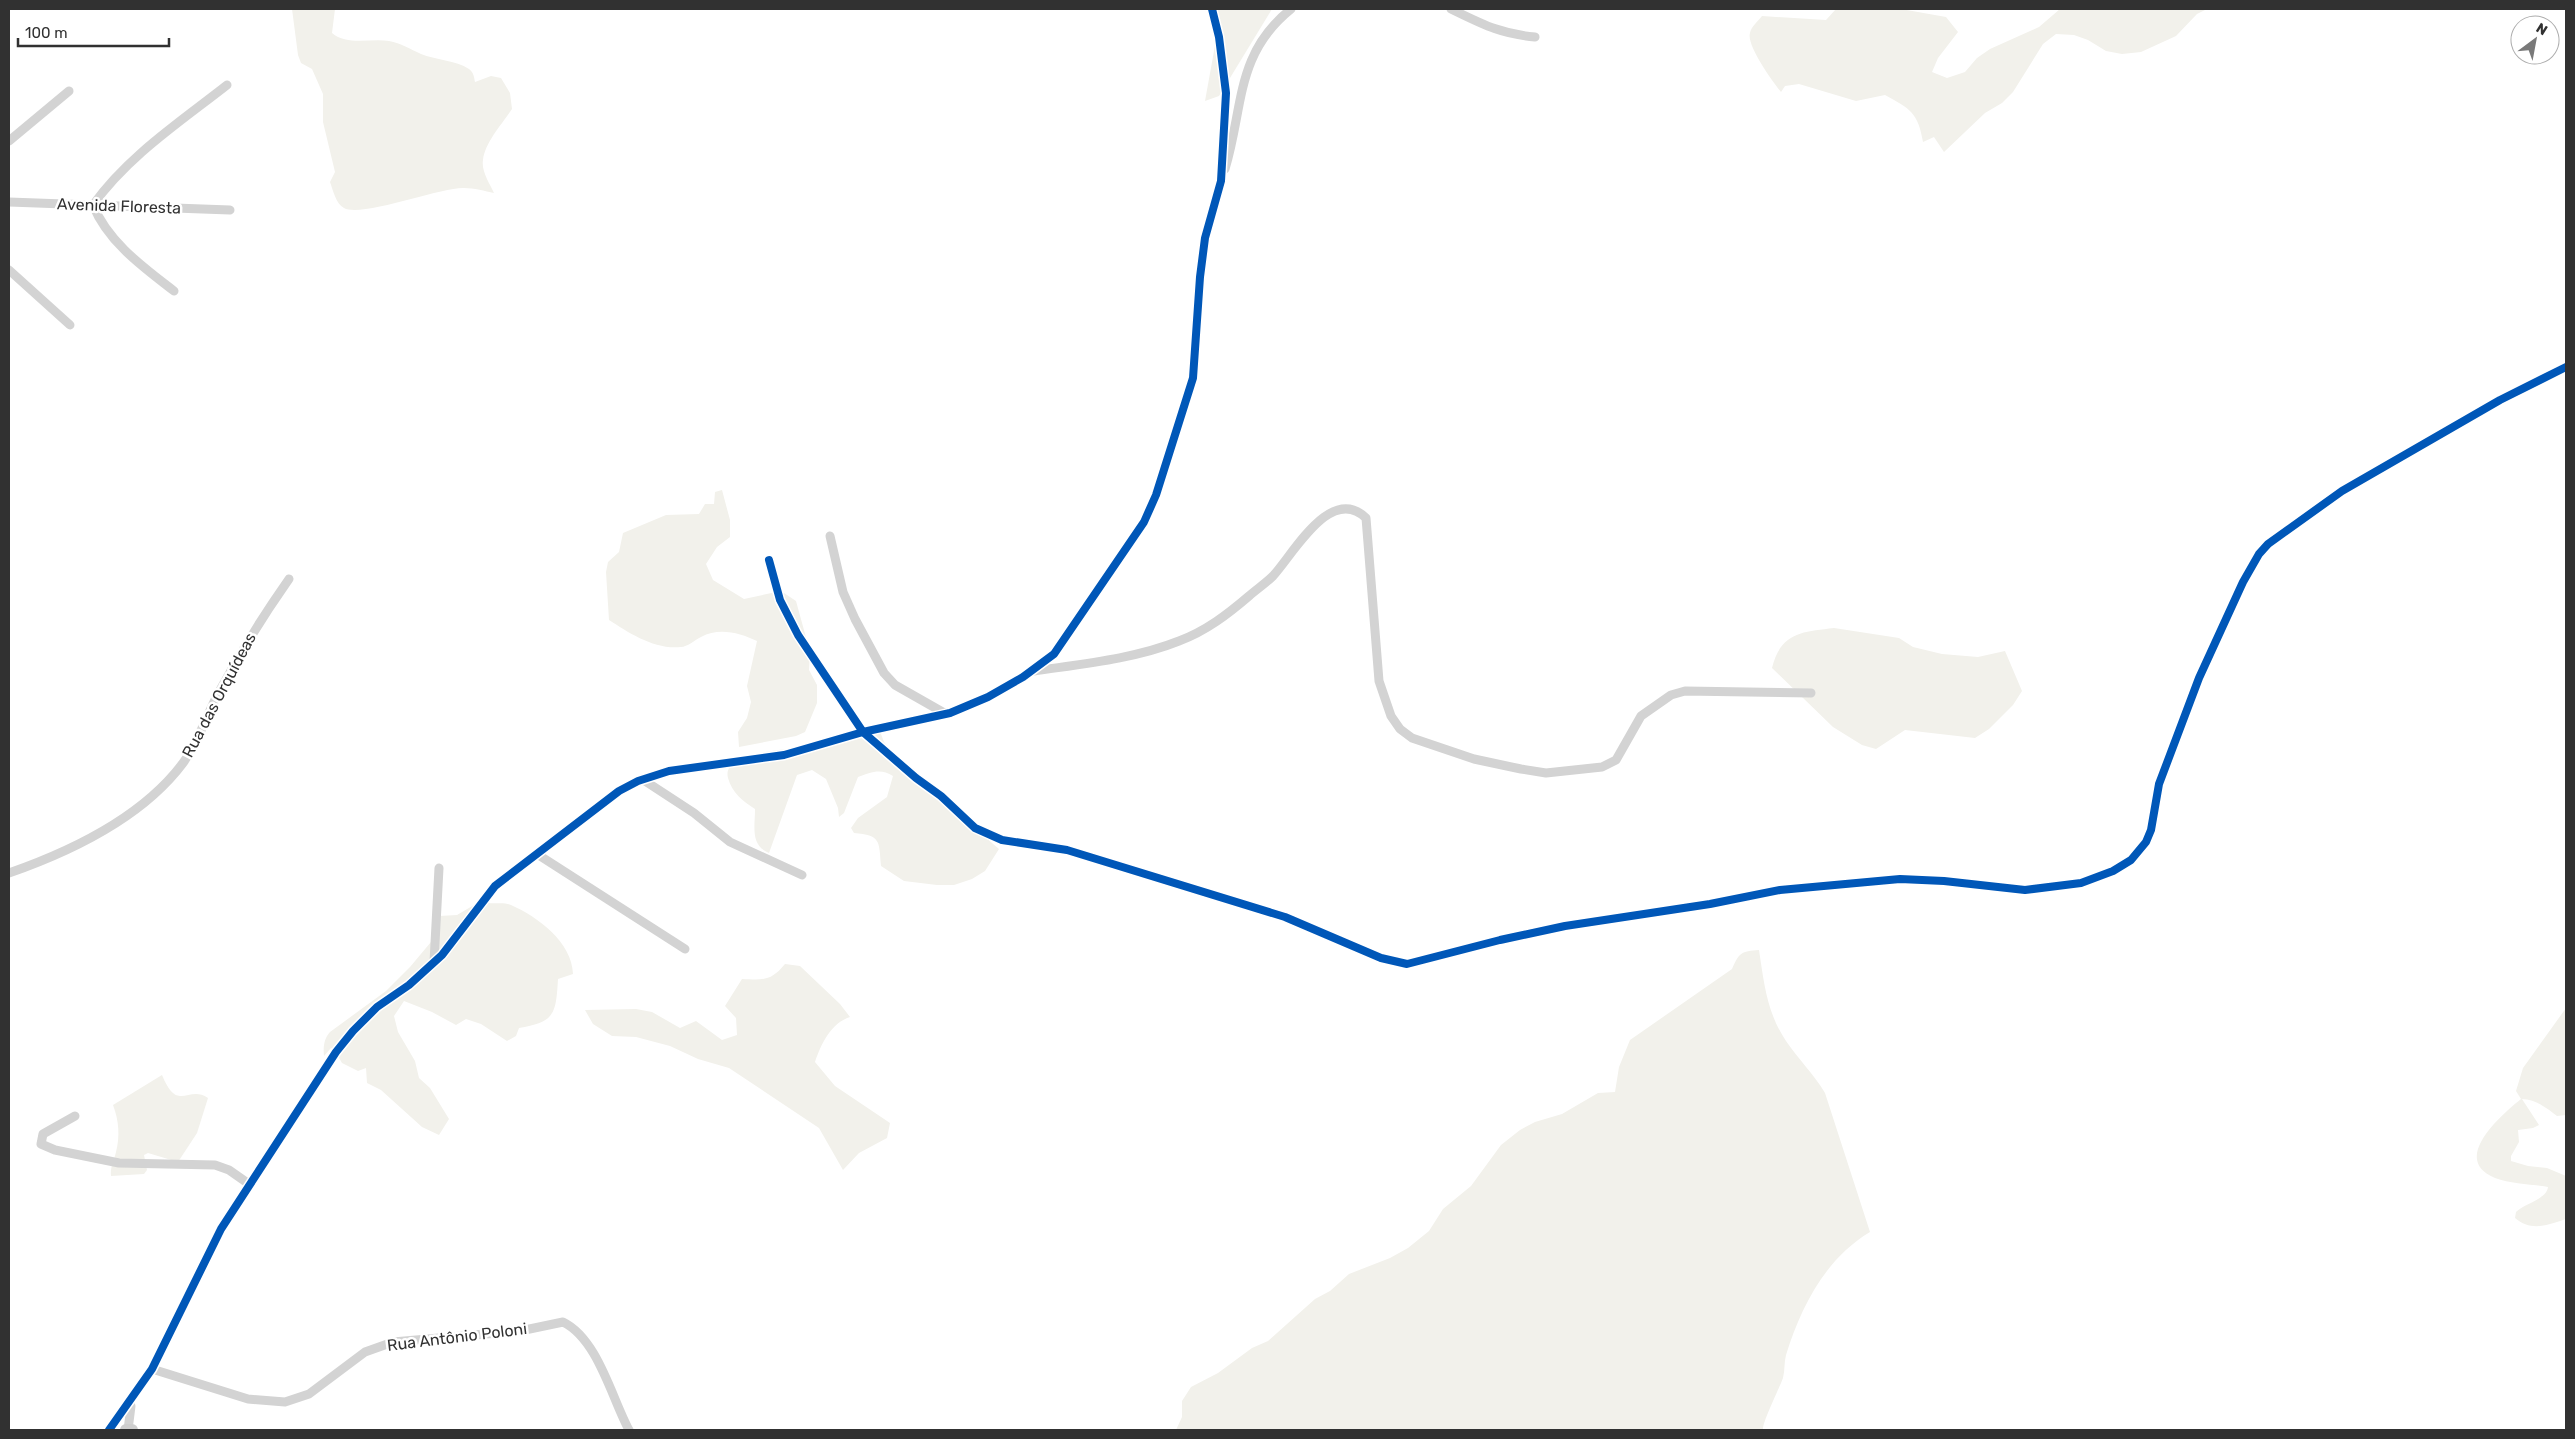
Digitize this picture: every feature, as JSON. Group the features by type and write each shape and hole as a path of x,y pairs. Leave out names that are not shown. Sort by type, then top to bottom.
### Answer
{"main road":[{"path":"127,1430 132,1430"}],"street":[{"path":"1212,9 1219,36 1226,92 1221,181"},
{"path":"109,1430 152,1370 220,1229 323,1071 353,1031 377,1008 409,985 434,962 457,936 495,886 619,791 642,779 669,771 784,755 863,732 946,714 988,697 1031,671 1054,654 1123,556 1144,522 1156,495 1193,378 1198,296 1205,238 1231,150 1249,63 1258,44 1276,21 1291,9"},
{"path":"1451,9 1496,31 1511,35 1535,37"},
{"path":"174,291 141,265 111,236 98,220 93,206 110,181 142,152 227,85"},
{"path":"9,141 69,91"},
{"name":"Avenida Floresta","path":"9,202 230,210"},
{"path":"9,270 70,325"},
{"path":"769,560 780,600 798,635 863,732 916,778 941,796 976,828 1002,840 1067,850 1254,910 1285,917 1396,963 1407,964 1500,940 1565,926 1821,884 1900,879 1944,881 2025,890 2081,883 2113,870 2131,860 2146,842 2151,830 2159,784 2199,678 2243,582 2259,554 2268,544 2342,492 2500,400 2566,367"},
{"path":"1031,671 1143,652 1179,641 1211,626 1272,577 1322,519 1343,508 1354,510 1366,518 1379,681 1391,716 1400,730 1412,738 1474,760 1521,769 1546,773 1592,768 1611,765 1616,760 1641,716 1671,694 1685,691 1811,693"},
{"path":"830,536 843,592 884,673 894,685 946,714"},
{"name":"Rua das Orquídeas","path":"9,873 63,852 118,821 163,785 194,746 218,694 244,647 288,579"},
{"path":"642,779 694,812 730,842 802,875"},
{"path":"537,854 685,949"},
{"path":"434,962 439,868"},
{"path":"75,1116 43,1134 41,1144 55,1150 119,1163 167,1166 215,1165 229,1170 249,1184"},
{"name":"Rua Antônio Poloni","path":"152,1370 248,1399 285,1402 309,1394 365,1352 393,1342 520,1330 563,1322 571,1326 583,1337 610,1384 629,1430"},
{"path":"127,1430 128,1415 133,1398"}],"shaded area":[{"path":"292,9 335,9 332,33 338,37 352,40 382,40 398,43 421,54 464,66 472,72 475,82 491,76 501,78 510,93 512,109 487,146 483,160 485,173 494,193 464,188 438,192 367,209 353,210 341,206 330,182 335,172 323,122 323,94 312,69 301,63 298,55"},
{"path":"1217,9 1272,9 1219,96 1205,101 1216,40"},
{"path":"1836,9 1901,9 1946,17 1958,32 1938,58 1932,72 1947,78 1965,72 1977,58 1990,49 2039,27 2060,9 2207,9 2197,14 2176,36 2141,52 2122,54 2106,51 2088,40 2074,35 2056,34 2043,44 2013,92 2002,103 1985,113 1944,152 1934,137 1923,142 1921,132 1912,112 1885,95 1856,101 1799,84 1785,86 1781,92 1777,87 1752,46 1750,33 1753,26 1762,16 1826,20"},
{"path":"722,490 730,520 730,537 717,547 706,564 713,580 744,599 781,591 796,601 810,652 809,670 817,685 817,703 805,732 796,736 739,747 738,732 747,718 751,702 747,686 757,641 729,632 715,632 683,647 662,646 643,640 609,620 606,572 608,562 619,552 623,533 666,515 699,514 705,504 714,504 715,492"},
{"path":"1834,628 1899,638 1913,647 1942,654 1978,657 2005,651 2022,691 2013,705 1989,729 1975,738 1905,730 1876,749 1862,745 1833,727 1772,668 1781,647 1794,636"},
{"path":"874,725 883,726 881,734 884,742 902,763 914,769 951,808 999,849 985,871 972,879 954,885 937,885 904,881 881,866 877,841 869,835 854,833 851,828 858,818 887,797 893,776 880,771 858,777 844,813 839,817 838,808 826,779 812,770 797,775 769,853 759,845 754,829 755,809 742,800 735,792 728,778 729,769 735,762 744,757 804,746"},
{"path":"488,903 511,905 532,916 552,932 567,951 573,974 558,979 556,1001 547,1019 531,1026 519,1028 516,1036 507,1041 481,1024 466,1019 456,1025 432,1012 404,1001 394,1016 398,1032 415,1061 419,1078 430,1088 449,1119 439,1135 422,1127 381,1090 367,1083 366,1068 358,1071 342,1063 334,1049 331,1048 324,1056 324,1043 330,1032 386,991 410,967 436,936 439,916 457,915 474,905"},
{"path":"1759,950 1767,997 1774,1020 1786,1041 1825,1093 1870,1232 1840,1256 1828,1270 1807,1302 1792,1337 1785,1358 1783,1378 1763,1430 1176,1430 1182,1417 1182,1401 1191,1387 1218,1373 1252,1348 1268,1341 1315,1299 1330,1291 1349,1274 1390,1258 1408,1248 1429,1231 1443,1209 1471,1186 1501,1145 1520,1130 1535,1122 1562,1114 1598,1093 1615,1092 1619,1067 1630,1040 1732,969 1741,954"},
{"path":"785,964 800,966 840,1004 850,1017 832,1029 820,1048 815,1062 835,1086 890,1123 887,1138 859,1153 843,1170 819,1128 729,1068 698,1059 670,1046 636,1037 612,1036 593,1024 585,1010 636,1009 652,1012 680,1028 696,1021 722,1040 737,1035 736,1018 725,1006 742,979 766,978 775,974"},
{"path":"2566,1008 2566,1115 2557,1116 2536,1102 2522,1099 2539,1125 2533,1128 2518,1130 2519,1142 2511,1156 2511,1161 2528,1166 2547,1168 2566,1176 2566,1219 2546,1225 2533,1226 2527,1225 2515,1218 2516,1212 2544,1195 2548,1187 2514,1183 2495,1178 2482,1170 2477,1160 2478,1150 2483,1138 2492,1127 2521,1099 2516,1091 2523,1068"},
{"path":"162,1075 168,1087 178,1096 195,1094 208,1098 197,1133 178,1162 148,1153 144,1155 147,1170 144,1174 111,1176 118,1134 117,1117 113,1105"}],"cycle path":[{"path":"109,1430 152,1369 221,1229 336,1052 353,1031 377,1007 409,985 442,955 495,886 619,791 638,781 669,771 784,755 863,732 950,713 988,697 1023,677 1054,654 1144,522 1156,495 1193,378 1200,277 1205,238 1221,181 1226,93 1219,37 1212,9"},
{"path":"769,560 780,600 798,635 863,732 916,778 941,796 975,828 1002,840 1067,850 1285,917 1381,958 1407,964 1500,940 1565,926 1710,904 1780,890 1900,879 1944,881 2025,890 2081,883 2113,871 2131,860 2146,842 2151,830 2159,784 2199,678 2243,582 2259,554 2268,544 2342,491 2500,400 2566,367"}]}
